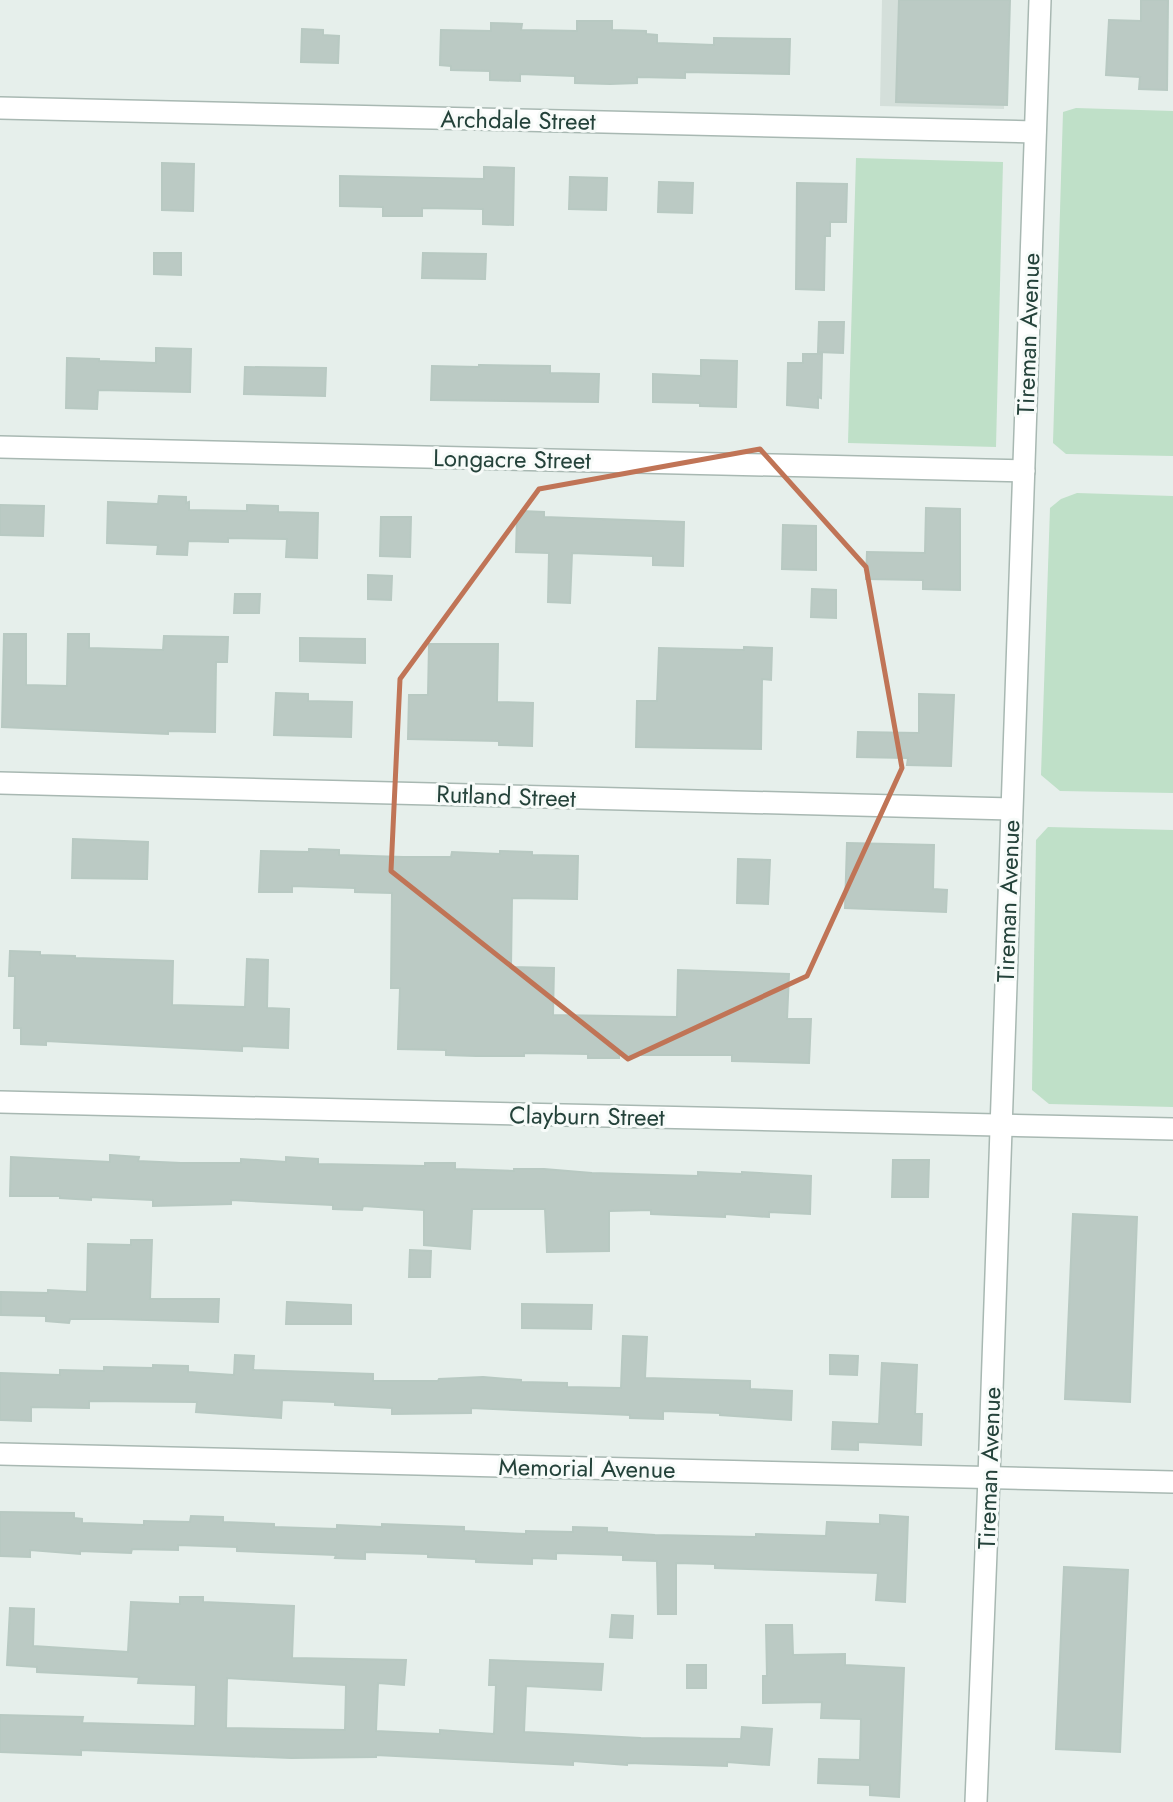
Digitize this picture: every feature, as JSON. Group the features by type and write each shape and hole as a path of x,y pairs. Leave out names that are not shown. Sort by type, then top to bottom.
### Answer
{"street":[{"name":"Tireman Avenue","path":"976,1802 1040,0"},
{"name":"Archdale Street","path":"0,108 1035,132"},
{"name":"Longacre Street","path":"0,447 1024,471"},
{"name":"Rutland Street","path":"0,783 1011,809"},
{"name":"Clayburn Street","path":"0,1101 1173,1129"},
{"name":"Memorial Avenue","path":"0,1454 1173,1482"}],"highlighted area":[{"path":"760,449 866,567 902,768 807,976 628,1059 391,871 400,679 539,489"}],"shaded area":[{"path":"882,0 1007,0 1004,109 880,106"}],"green space":[{"path":"1076,108 1173,111 1173,456 1066,454 1053,443 1063,112"},
{"path":"856,158 1003,162 996,447 848,443"},
{"path":"1077,493 1173,496 1173,793 1060,791 1041,775 1050,508 1061,499"},
{"path":"1048,827 1173,830 1173,1107 1049,1104 1032,1090 1036,840"}],"building":[{"path":"899,0 1010,0 1007,105 896,102"},
{"path":"1141,0 1168,0 1167,90 1139,89 1140,77 1106,75 1109,20 1141,21"},
{"path":"577,21 612,21 612,30 646,31 646,34 657,35 657,43 714,45 714,38 790,39 789,74 685,72 685,78 637,77 637,83 610,84 575,83 575,76 520,74 520,81 490,80 490,71 451,70 451,66 440,65 441,30 491,31 491,23 522,24 521,30 577,31"},
{"path":"302,29 323,30 323,35 339,36 338,63 301,62"},
{"path":"162,163 194,164 193,211 162,210"},
{"path":"484,167 514,168 513,225 483,224 483,209 422,208 422,216 383,216 383,207 340,206 340,176 484,179"},
{"path":"570,177 607,178 606,210 569,209"},
{"path":"659,182 693,183 692,213 658,212"},
{"path":"797,183 847,184 846,222 830,222 830,236 825,236 824,290 796,289"},
{"path":"154,253 181,253 181,275 154,274"},
{"path":"423,253 486,254 485,279 422,278"},
{"path":"819,322 844,322 843,353 818,352"},
{"path":"156,348 191,349 190,392 98,390 97,409 66,408 67,358 156,363"},
{"path":"803,354 822,354 821,398 818,397 818,408 787,405 788,363 803,363"},
{"path":"701,360 737,361 736,407 653,402 653,374 701,376"},
{"path":"432,366 550,366 550,373 599,374 598,402 431,400"},
{"path":"245,367 326,368 325,396 244,394"},
{"path":"159,496 186,497 189,510 247,511 247,505 278,506 278,512 318,513 317,558 286,557 287,539 228,538 228,542 188,541 187,555 157,554 158,545 107,543 108,502 158,504"},
{"path":"0,505 44,506 43,536 0,535"},
{"path":"926,508 960,509 960,590 923,589 923,580 866,579 867,552 925,553"},
{"path":"521,511 544,512 544,517 684,522 683,566 653,565 653,556 572,553 570,603 548,602 549,553 516,552 517,517 521,517"},
{"path":"381,517 411,517 410,557 380,556"},
{"path":"783,525 816,526 816,570 782,569"},
{"path":"368,575 392,576 391,600 368,599"},
{"path":"812,589 836,590 836,618 811,617"},
{"path":"235,594 260,594 259,613 234,613"},
{"path":"4,634 26,634 26,685 67,686 68,634 89,634 89,648 163,650 164,636 228,637 227,662 216,662 215,732 168,731 168,734 2,727"},
{"path":"300,638 365,639 365,663 300,661"},
{"path":"429,644 498,644 497,702 533,703 532,746 499,745 499,741 408,739 409,695 428,695"},
{"path":"744,647 772,648 771,680 762,679 761,749 636,747 637,701 657,701 659,648 744,650"},
{"path":"276,693 308,694 308,701 352,702 351,737 274,735"},
{"path":"919,694 954,695 951,766 907,765 908,758 857,757 858,732 919,733"},
{"path":"73,839 148,842 147,879 72,878"},
{"path":"847,843 934,845 933,889 947,890 946,912 845,908"},
{"path":"309,849 339,850 339,855 403,857 451,857 452,852 500,854 500,851 578,856 577,899 512,898 511,967 554,968 553,1015 677,1017 678,970 789,974 787,1019 811,1019 809,1063 732,1061 732,1055 619,1055 619,1058 588,1058 588,1054 524,1053 524,1056 476,1056 446,1055 446,1050 398,1049 400,988 391,988 392,893 355,892 355,888 292,886 292,892 259,892 261,851 309,852"},
{"path":"738,859 770,860 768,904 737,903"},
{"path":"10,951 40,952 40,955 75,958 173,961 172,1005 245,1007 247,959 268,960 267,1008 289,1009 288,1048 242,1046 242,1051 46,1041 46,1045 21,1044 21,1028 14,1028 15,976 9,976"},
{"path":"110,1155 139,1157 138,1161 181,1163 241,1163 241,1159 286,1162 286,1157 318,1159 318,1164 425,1166 425,1163 455,1163 455,1169 544,1169 698,1176 698,1172 742,1172 811,1176 810,1214 769,1212 769,1217 725,1214 725,1217 651,1214 651,1210 609,1211 609,1251 547,1252 545,1209 472,1209 470,1249 424,1245 424,1210 363,1206 362,1210 333,1209 333,1205 231,1200 231,1204 153,1206 153,1200 10,1196 11,1157 110,1162"},
{"path":"893,1160 929,1160 928,1197 892,1197"},
{"path":"1073,1214 1137,1217 1130,1402 1065,1399"},
{"path":"131,1240 152,1240 150,1299 219,1299 218,1322 70,1319 69,1323 46,1321 46,1316 1,1315 1,1292 87,1292 88,1244 131,1245"},
{"path":"410,1250 431,1251 430,1277 409,1277"},
{"path":"287,1302 351,1305 351,1324 286,1324"},
{"path":"522,1304 592,1305 591,1329 522,1328"},
{"path":"623,1336 647,1337 645,1378 750,1381 750,1389 792,1391 791,1420 720,1413 663,1411 663,1419 630,1418 630,1415 471,1408 471,1413 392,1414 392,1408 282,1400 281,1418 196,1412 197,1402 89,1401 89,1408 31,1407 31,1421 0,1420 0,1373 60,1375 60,1370 104,1371 104,1367 153,1368 153,1365 188,1366 188,1372 234,1375 235,1355 254,1356 253,1370 373,1374 373,1381 438,1381 483,1377 521,1382 567,1383 567,1387 621,1388"},
{"path":"830,1355 858,1356 857,1375 830,1374"},
{"path":"882,1363 917,1365 915,1414 922,1414 921,1445 858,1442 858,1450 832,1449 833,1422 879,1424"},
{"path":"0,1512 74,1513 74,1518 82,1519 82,1523 144,1525 144,1521 190,1522 191,1516 223,1517 223,1522 274,1524 274,1527 337,1529 337,1525 382,1527 382,1524 464,1527 464,1531 526,1534 526,1531 573,1532 573,1527 607,1528 607,1532 655,1535 756,1537 756,1534 826,1536 827,1522 880,1524 880,1515 908,1517 905,1602 876,1600 878,1573 715,1568 715,1564 676,1563 676,1614 658,1614 657,1561 623,1560 623,1555 556,1553 556,1559 532,1558 532,1564 476,1562 476,1559 428,1557 428,1554 365,1552 365,1559 335,1558 336,1555 237,1551 237,1547 178,1545 178,1550 132,1549 131,1553 80,1551 80,1554 30,1550 30,1557 0,1556"},
{"path":"1064,1567 1128,1570 1120,1752 1056,1749"},
{"path":"180,1597 203,1597 203,1602 294,1606 292,1658 406,1660 404,1685 378,1683 376,1731 440,1734 440,1730 494,1734 496,1685 489,1685 490,1660 603,1664 601,1690 526,1686 524,1732 641,1738 741,1739 742,1727 772,1729 769,1765 727,1762 727,1766 627,1765 573,1761 573,1765 376,1755 291,1758 81,1750 81,1755 0,1752 0,1715 83,1717 82,1723 195,1726 196,1685 138,1683 139,1677 37,1672 37,1667 7,1665 10,1608 34,1609 33,1646 128,1652 131,1602 180,1604","holes":["227,1678 346,1685 345,1730 226,1728"]},
{"path":"612,1615 633,1616 632,1638 610,1637"},
{"path":"766,1625 792,1625 793,1655 845,1654 845,1665 904,1668 899,1797 870,1795 870,1785 818,1783 819,1759 860,1760 861,1719 821,1718 822,1702 763,1703 763,1676 767,1676"},
{"path":"687,1665 706,1665 706,1688 687,1688"}]}
